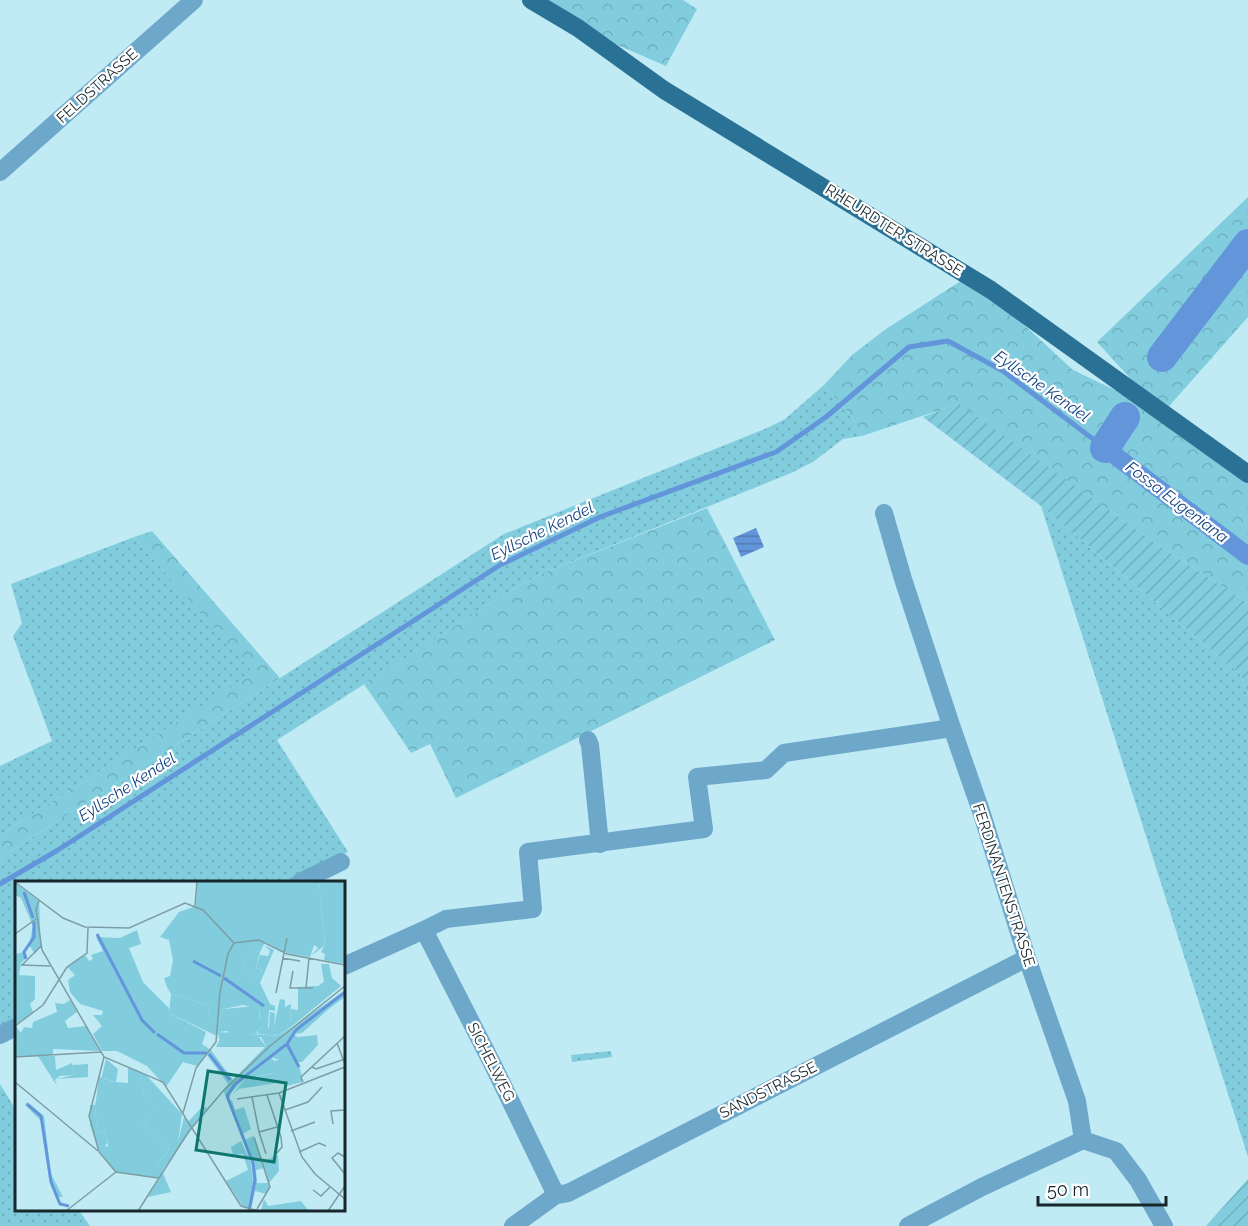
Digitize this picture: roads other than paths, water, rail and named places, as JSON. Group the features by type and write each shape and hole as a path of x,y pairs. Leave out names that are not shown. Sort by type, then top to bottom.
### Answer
{"main road":[{"name":"RHEURDTER STRASSE","path":"531,0 578,28 664,90 991,290 1248,474"}],"street":[{"name":"FELDSTRASSE","path":"0,172 194,0"},
{"name":"FERDINANTENSTRASSE","path":"884,513 906,590 981,811 1027,958 1077,1101 1083,1140"},
{"path":"345,966 446,919 533,909 528,852 704,829 697,777 766,770 784,753 952,728"},
{"path":"588,740 600,844"},
{"path":"302,881 341,862"},
{"name":"SICHELWEG","path":"424,930 556,1195"},
{"name":"SANDSTRASSE","path":"513,1226 556,1195 568,1193 1027,958"},
{"path":"0,1035 15,1028"},
{"path":"908,1226 982,1187 1083,1140 1116,1151 1138,1180 1164,1226"}],"waterway":[{"path":"1162,357 1248,244"},
{"name":"Eyllsche Kendel","path":"0,884 58,850 500,565 600,517 776,452 826,417 909,347 948,341 1003,371 1105,448"},
{"path":"1105,448 1125,417"},
{"name":"Fossa Eugeniana","path":"1105,448 1248,556"}]}
